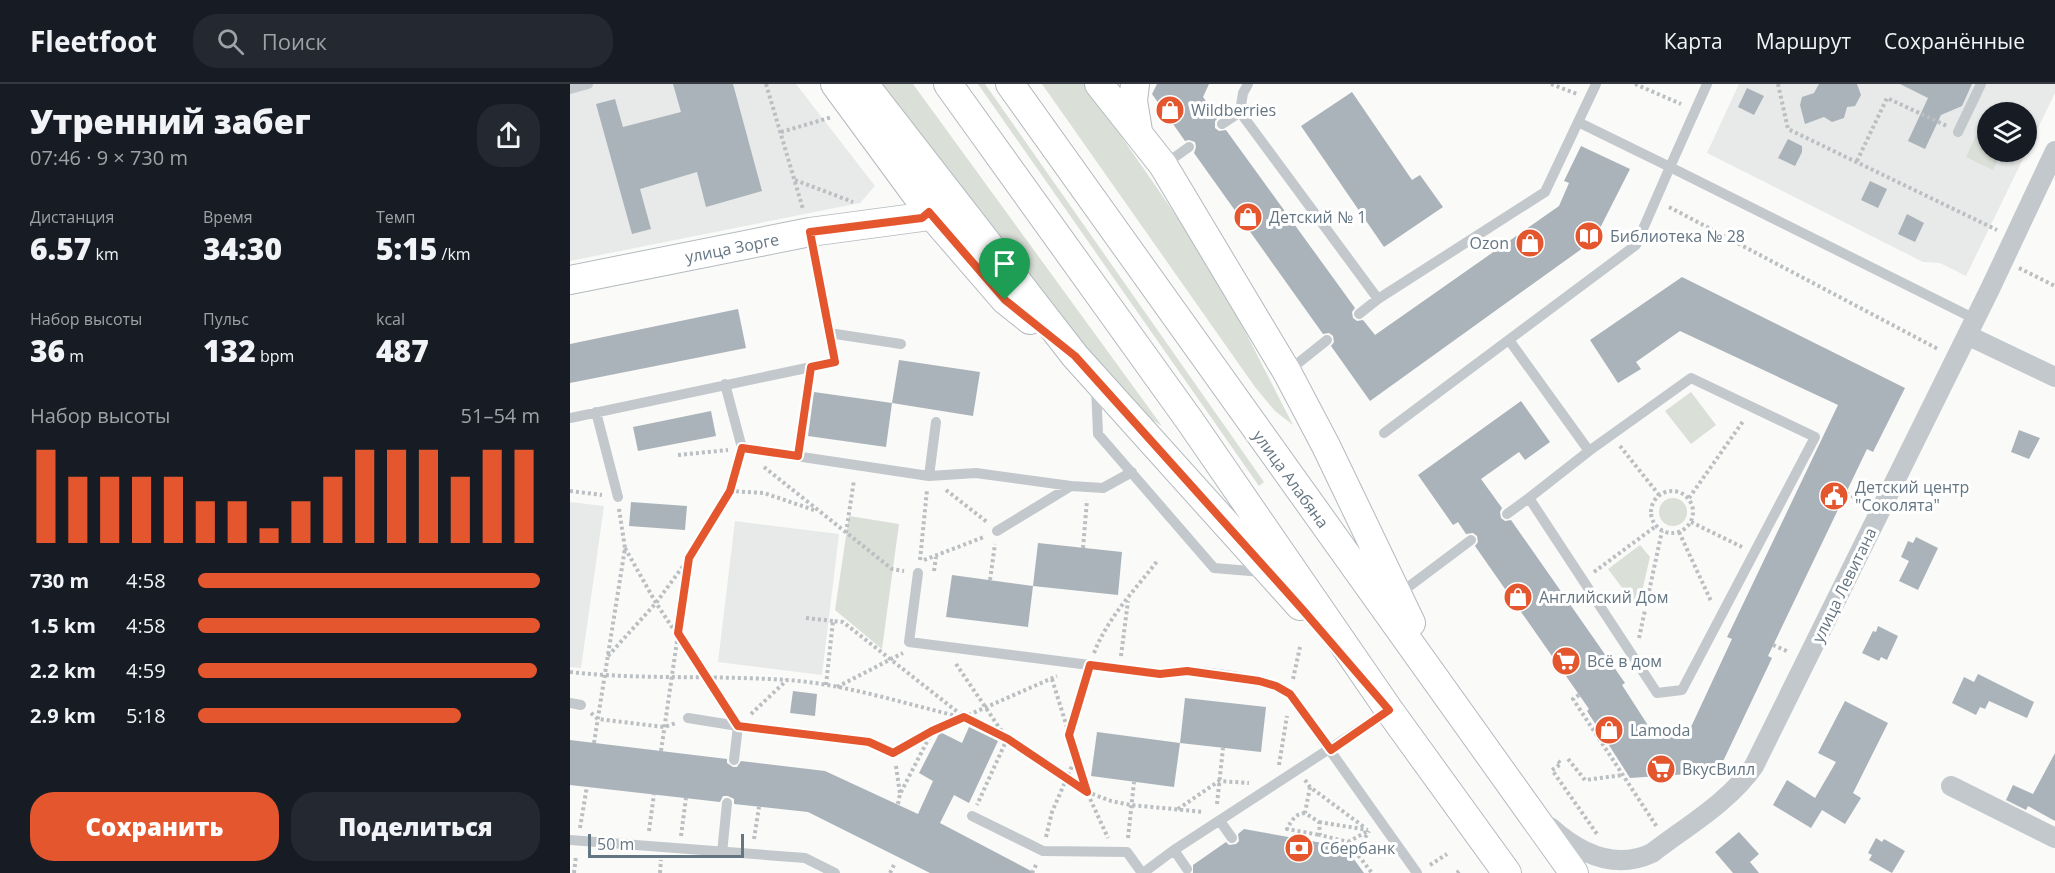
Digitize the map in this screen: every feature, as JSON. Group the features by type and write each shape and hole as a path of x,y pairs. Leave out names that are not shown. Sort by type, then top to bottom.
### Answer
{"main road":[{"path":"835,84 929,212 1005,300 1075,356"},
{"path":"864,84 1075,356 1269,572 1389,710"},
{"path":"948,84 1190,421 1389,710 1507,873"},
{"name":"улица Алабяна","path":"1010,84 1574,873"},
{"path":"1099,84 1163,165 1287,372 1326,446 1438,682"},
{"path":"1135,84 1132,101 1138,131"},
{"name":"улица Зорге","path":"570,280 810,232 922,218 929,212"}],"street":[{"name":"улица Левитана","path":"1526,806 1560,836 1580,848 1609,861 1626,861 1639,859 1652,853 1743,782 1754,766 1971,327 2055,151"},
{"path":"1971,327 2055,377"},
{"path":"1951,786 2055,838"}],"lane":[{"path":"570,89 588,84"},
{"path":"1248,84 1243,93 1240,112 1378,299"},
{"path":"1359,314 1378,299 1545,192 1596,84"},
{"path":"1384,433 1636,245 1707,84"},
{"path":"1958,132 1981,84"},
{"path":"1222,124 1240,112"},
{"path":"1578,122 1671,167 1971,327"},
{"path":"1163,165 1189,147"},
{"path":"570,418 835,362 810,232"},
{"path":"829,333 901,344"},
{"path":"1509,339 1589,451"},
{"path":"1287,372 1327,340"},
{"path":"1507,514 1589,451 1691,378 1815,437 1682,690 1657,693 1529,498"},
{"path":"1096,381 1098,434 1214,568 1269,572"},
{"path":"725,384 742,448 929,476 976,473 1103,488 1132,472"},
{"path":"596,412 618,497"},
{"path":"929,476 936,422"},
{"path":"997,531 1071,486"},
{"path":"1398,594 1471,540"},
{"path":"919,567 909,642 1160,674 1187,671 1259,681 1276,686 1290,694 1417,873"},
{"path":"972,816 1043,851 1127,852 1143,873 1218,817 1298,771 1389,710"},
{"path":"688,718 869,742 893,753"},
{"path":"734,760 738,726"},
{"path":"722,852 728,803"},
{"path":"1218,817 1232,838"},
{"path":"574,841 805,858 835,873"},
{"path":"1174,850 1187,869"}],"path":[{"path":"766,84 810,232"},
{"path":"1551,84 1589,98"},
{"path":"1635,84 1695,110"},
{"path":"1778,84 1788,129 1997,230"},
{"path":"1857,162 1887,98 1958,132"},
{"path":"781,132 842,114"},
{"path":"794,180 856,203"},
{"path":"1655,199 1955,358"},
{"path":"2019,267 2055,286"},
{"path":"798,456 811,367"},
{"path":"1689,498 1753,407"},
{"path":"1611,435 1659,495"},
{"path":"608,656 656,603 689,558 730,491 742,448"},
{"path":"678,454 742,448 892,569 919,567 936,557 997,531"},
{"path":"846,533 856,465"},
{"path":"929,476 997,531"},
{"path":"919,567 929,476"},
{"path":"1083,548 1088,487"},
{"path":"570,491 618,497 625,548 594,743"},
{"path":"730,491 764,493 819,512"},
{"path":"1666,491 1674,491 1689,498 1694,514 1686,529 1670,533 1656,526 1651,510 1653,502 1659,495 1666,491"},
{"path":"1846,493 1865,502"},
{"path":"1691,522 1754,553"},
{"path":"1583,580 1656,526"},
{"path":"990,580 997,531"},
{"path":"1634,658 1662,531"},
{"path":"1678,532 1719,618"},
{"path":"625,548 656,603 738,726 787,680"},
{"path":"661,751 689,558"},
{"path":"1069,735 1101,635 1113,616 1158,560"},
{"path":"1119,669 1128,600"},
{"path":"806,618 843,622 964,717 1008,739 1087,792 1111,801 1178,809 1218,817 1223,748"},
{"path":"826,685 833,621"},
{"path":"837,687 921,644"},
{"path":"1773,645 1792,654"},
{"path":"944,647 1008,739"},
{"path":"1051,660 1049,670 1087,792 1114,852"},
{"path":"900,794 893,753 932,731 1052,680 1061,673 1063,662"},
{"path":"570,672 604,676 787,680 837,687 964,717"},
{"path":"1579,695 1573,699 1659,831"},
{"path":"575,704 597,719 664,727 688,718"},
{"path":"898,804 900,794 932,731"},
{"path":"972,816 1008,739"},
{"path":"1043,851 1052,812 1076,756"},
{"path":"1600,839 1552,770 1567,757 1585,780 1623,775"},
{"path":"1298,771 1310,787 1369,831 1375,839"},
{"path":"1178,809 1219,781"},
{"path":"1127,852 1134,782"},
{"path":"574,841 587,786"},
{"path":"1305,813 1310,787"},
{"path":"647,846 654,794"},
{"path":"679,849 686,798"},
{"path":"752,855 759,807"},
{"path":"1369,831 1319,822 1305,813 1298,814 1292,819 1287,829 1348,842 1371,873"},
{"path":"1319,822 1320,835"},
{"path":"1348,842 1369,831"},
{"path":"1356,853 1369,831"},
{"path":"1434,854 1438,860"},
{"path":"1426,859 1431,866 1447,854"},
{"path":"890,873 894,865"}],"shaded area":[{"path":"570,84 796,84 875,186 860,203 570,261"},
{"path":"881,84 913,84 1162,426 1142,414 1023,272"},
{"path":"978,84 985,84 1264,482 1259,486"},
{"path":"1042,84 1085,84 1213,269 1293,425 1275,411 1255,387"},
{"path":"1739,84 2055,84 2055,93 2037,130 2037,102 1977,102 1977,162 2021,162 1966,276 1940,263 1923,262 1707,153"},
{"path":"1977,134 1977,162 1997,162 1993,170 1966,157"},
{"path":"1691,392 1716,425 1691,444 1665,411"},
{"path":"1673,498 1683,502 1687,512 1683,522 1673,526 1663,522 1659,512 1663,502"},
{"path":"570,502 604,506 581,668 570,667"},
{"path":"849,516 899,524 882,649 835,610"},
{"path":"735,521 839,534 822,675 718,662"},
{"path":"1640,545 1650,557 1638,609 1608,569"}],"building":[{"path":"673,84 733,84 762,191 706,207 697,172 640,189 651,229 632,234 596,104 615,99 623,127 681,112"},
{"path":"1157,84 1209,84 1203,97 1218,118 1215,121 1215,128 1219,131 1226,130 1355,308 1352,312 1353,318 1357,321 1363,320 1375,335 1559,206 1569,183 1564,181 1581,146 1630,169 1594,240 1370,401 1331,346 1334,342 1333,336 1329,333 1323,334 1194,153 1195,142 1185,141 1152,94"},
{"path":"1819,84 1857,84 1861,95 1855,106 1847,107 1844,118 1832,122 1824,117 1805,124 1800,105 1802,97 1814,93"},
{"path":"1900,84 1972,84 1962,106 1941,115 1925,149 1908,141 1928,98"},
{"path":"1747,88 1764,96 1754,115 1738,107"},
{"path":"1352,92 1412,180 1420,175 1443,207 1384,247 1301,126"},
{"path":"1788,139 1802,146 1802,152 1795,166 1778,158"},
{"path":"1870,181 1887,189 1878,208 1861,200"},
{"path":"1907,214 1924,223 1915,242 1898,234"},
{"path":"1682,277 1905,388 1873,452 1867,449 1768,656 1772,658 1718,772 1630,778 1587,711 1589,709 1475,546 1478,542 1477,536 1473,533 1466,534 1458,522 1453,525 1418,475 1521,401 1550,442 1525,460 1519,452 1481,479 1502,508 1501,518 1505,521 1511,520 1625,683 1622,685 1651,730 1691,727 1732,639 1727,637 1838,405 1680,331 1636,362 1641,369 1618,383 1590,340"},
{"path":"738,309 746,348 570,383 570,344"},
{"path":"899,360 980,372 973,416 892,403"},
{"path":"814,392 892,403 886,447 808,436"},
{"path":"711,411 716,436 638,451 633,427"},
{"path":"2019,430 2040,438 2029,459 2011,452"},
{"path":"631,502 687,506 685,530 629,526"},
{"path":"1916,537 1938,548 1918,590 1899,581 1909,561 1901,557 1908,541 1913,543"},
{"path":"1038,543 1122,552 1118,595 1033,586"},
{"path":"952,575 1033,586 1028,627 946,617"},
{"path":"1878,626 1898,636 1887,660 1881,657 1879,661 1862,653"},
{"path":"1978,674 2034,702 2027,718 1989,701 1985,709 1980,707 1976,715 1952,703 1964,677 1974,682"},
{"path":"793,691 817,694 815,716 790,713"},
{"path":"1185,698 1266,707 1261,752 1180,743"},
{"path":"1845,701 1888,723 1853,793 1861,798 1845,824 1822,810 1811,828 1773,805 1787,780 1815,798 1836,762 1818,753"},
{"path":"969,727 998,741 969,803 954,795 940,823 1035,873 930,873 808,812 734,804 734,799 728,796 723,796 720,802 570,785 570,740 727,759 727,763 733,767 737,767 741,761 825,771 918,814 933,781 919,773 940,732 962,743"},
{"path":"1097,732 1180,743 1174,787 1091,776"},
{"path":"2055,753 2055,821 2028,806 2026,810 2006,800 2013,785 2033,794"},
{"path":"1244,829 1345,847 1364,873 1193,873 1193,865 1226,842 1229,845 1236,844 1239,841 1238,834"},
{"path":"1739,832 1759,854 1750,862 1759,873 1733,873 1715,852"},
{"path":"1876,838 1882,842 1884,839 1905,851 1892,873 1869,860 1872,855 1868,853"}],"place":[{"name":"Wildberries","path":"1170,110"},
{"name":"Детский № 1","path":"1248,217"},
{"name":"Библиотека № 28","path":"1589,236"},
{"name":"Ozon","path":"1530,243"},
{"name":"Детский центр \"Соколята\"","path":"1834,496"},
{"name":"Английский Дом","path":"1518,597"},
{"name":"Всё в дом","path":"1566,661"},
{"name":"Lamoda","path":"1609,730"},
{"name":"ВкусВилл","path":"1661,769"},
{"name":"Сбербанк","path":"1299,848"}],"route":[{"path":"929,212 1005,300 1075,356 1302,609 1389,710 1331,750 1290,694 1276,686 1259,681 1187,671 1160,674 1090,665 1069,735 1087,792 1008,739 964,717 932,731 893,753 869,742 738,726 678,633 689,558 730,491 742,448 798,456 811,367 835,362 810,232 922,218 929,212"}]}
